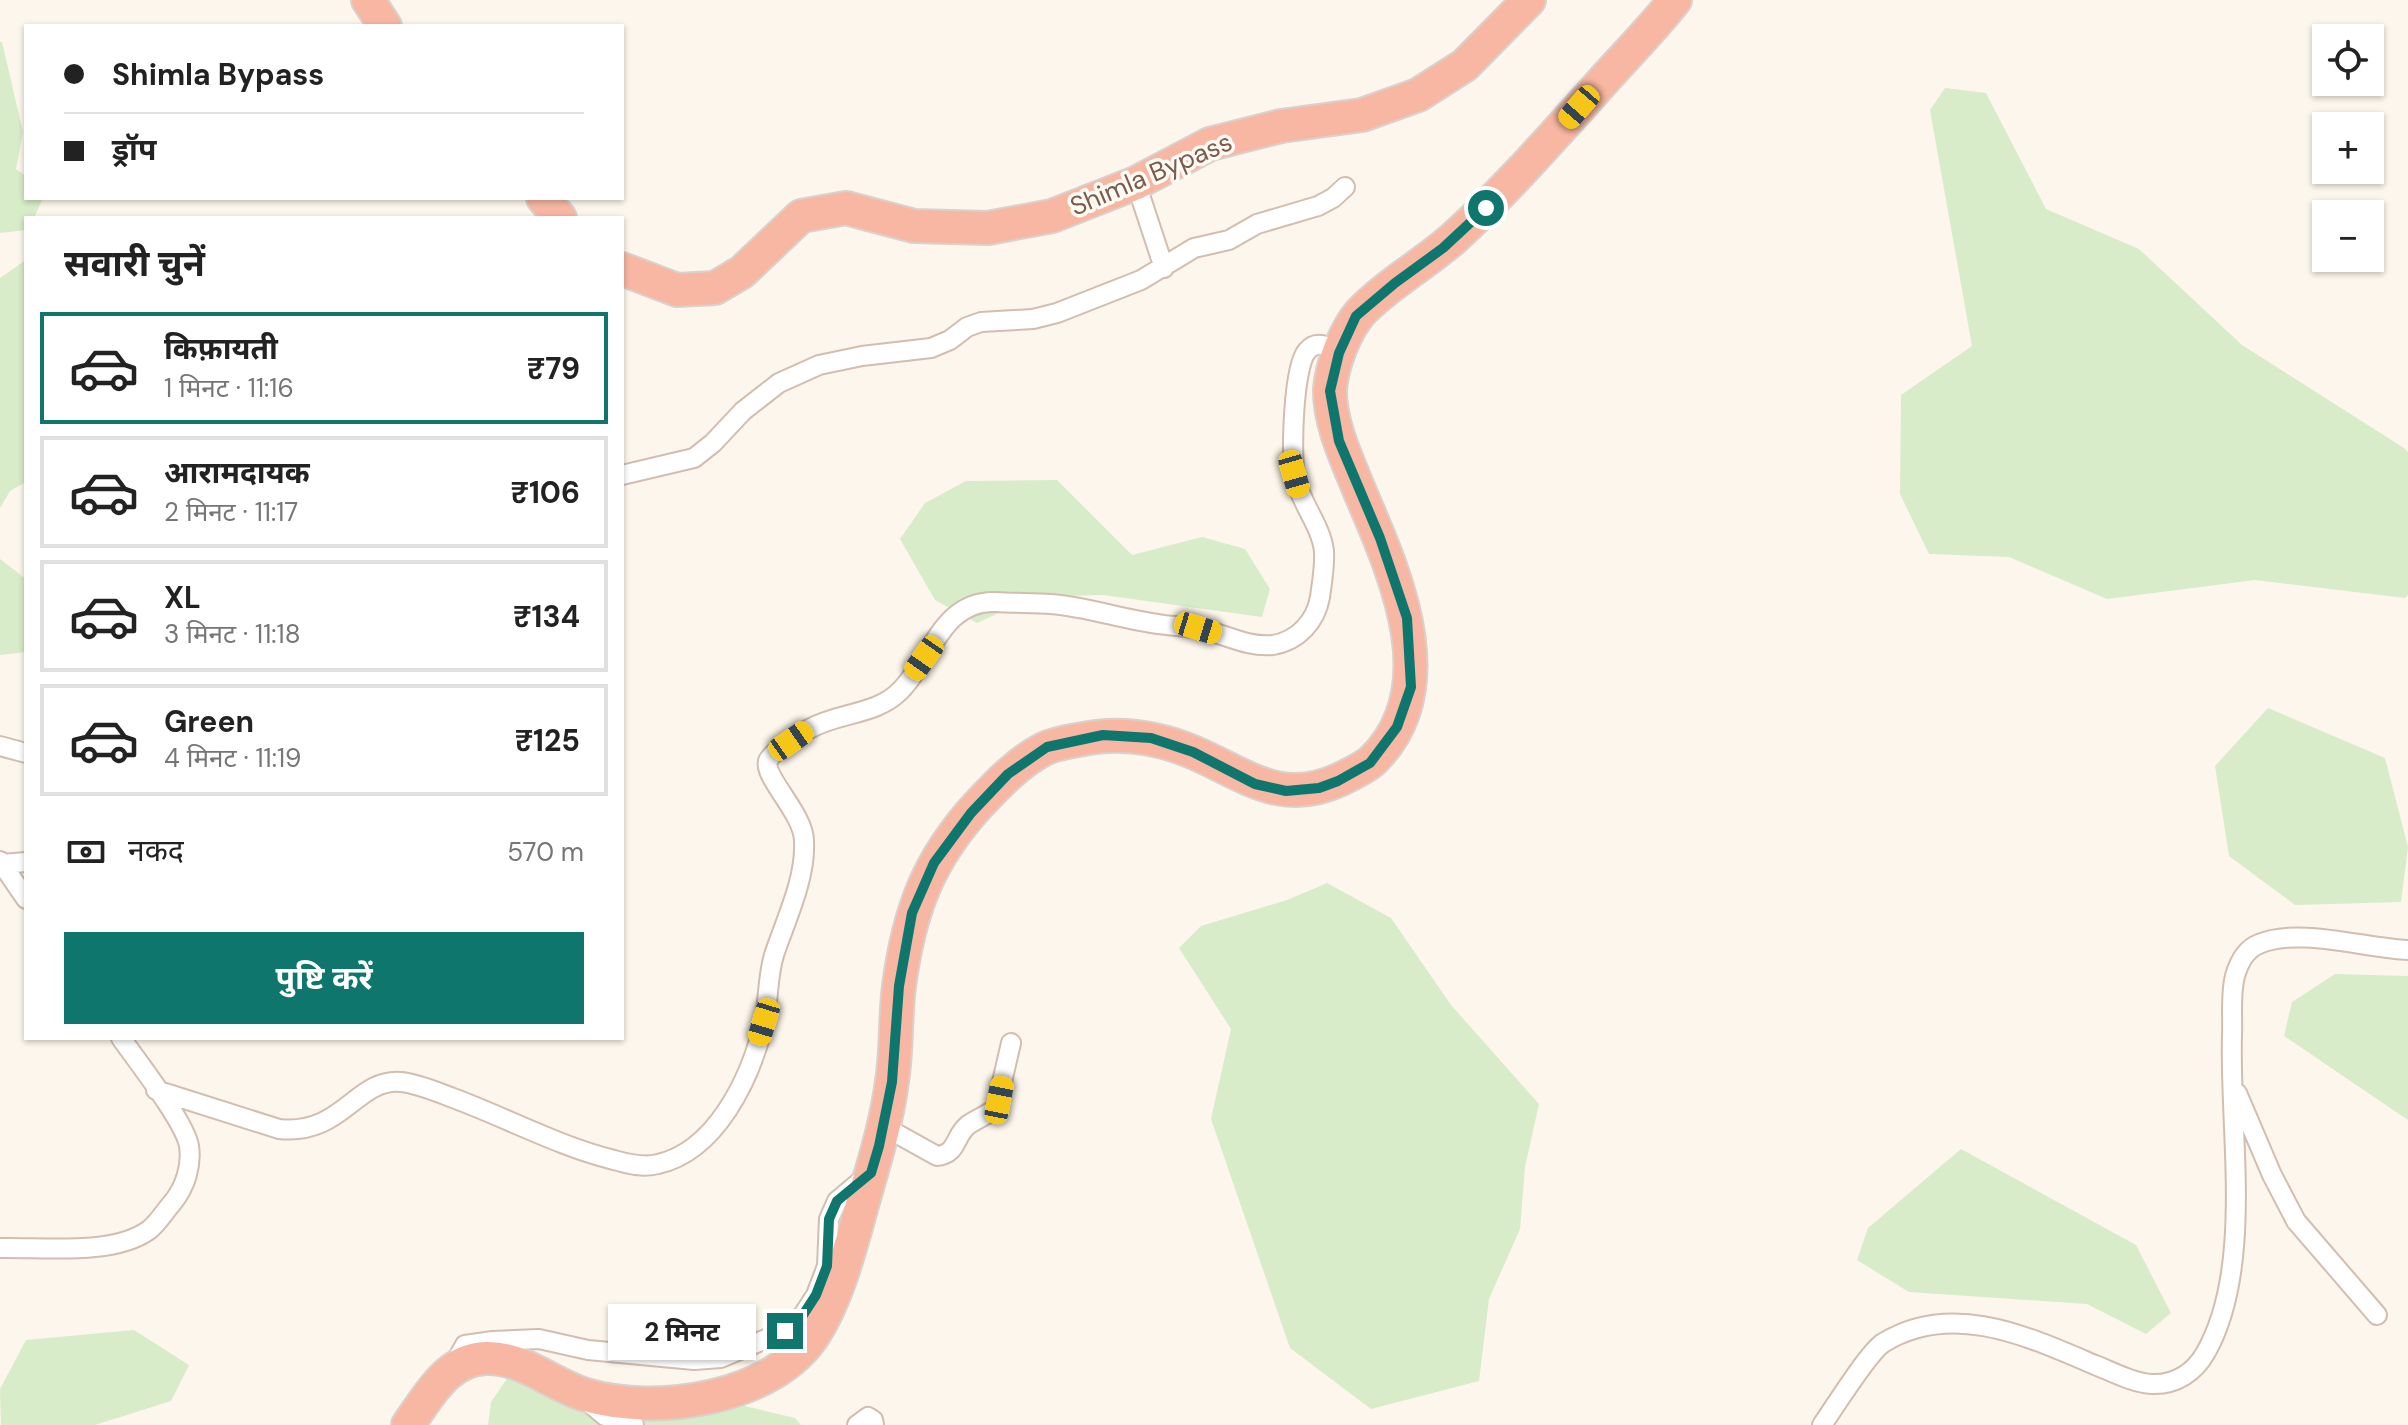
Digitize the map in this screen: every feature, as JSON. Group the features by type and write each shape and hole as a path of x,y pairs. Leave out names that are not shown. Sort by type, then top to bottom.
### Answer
{"highway":[{"path":"368,0 384,24"},
{"name":"Shimla Bypass","path":"624,270 677,290 715,288 742,272 801,216 846,208 914,226 988,228 1052,216 1136,183 1210,144 1281,126 1362,115 1418,95 1465,65 1529,0"},
{"path":"408,1425 453,1366 485,1358 522,1364 581,1394 627,1404 672,1404 725,1393 777,1372 814,1336 845,1267 883,1126 892,1082 899,986 912,913 934,863 971,813 1008,774 1047,747 1103,735 1151,738 1193,752 1255,784 1286,791 1319,788 1370,763 1397,727 1411,687 1407,618 1380,538 1339,441 1330,391 1339,353 1356,316 1443,248 1486,208 1649,34 1675,0"},
{"path":"545,200 558,216"}],"street":[{"path":"1136,183 1164,268"},
{"path":"624,475 694,458 743,411 779,383 819,365 862,356 931,348 981,322 1033,319 1057,313 1164,268 1194,248 1229,240 1257,224 1318,206 1345,187"},
{"path":"156,1090 279,1129 297,1131 317,1127 376,1087 395,1081 414,1084 480,1108 590,1154 629,1164 652,1166 677,1159 702,1141 738,1090 755,1054 764,1022 773,959 805,845 803,828 795,810 768,770 768,761 773,754 809,728 882,706 903,689 946,623 967,609 990,602 1052,604 1157,624 1198,628 1247,643 1272,645 1291,639 1307,626 1319,606 1324,576 1324,549 1303,504 1294,474 1292,436 1300,368 1306,352 1315,346 1325,345 1339,353"},
{"path":"0,746 24,752"},
{"path":"1,862 24,862"},
{"path":"1,862 24,896"},
{"path":"1822,1425 1880,1345 1911,1329 1942,1324 1983,1325 2026,1336 2131,1380 2152,1384 2172,1382 2190,1373 2205,1354 2221,1321 2232,1266 2235,1198 2234,978 2243,956 2256,945 2278,937 2408,950"},
{"path":"0,1248 102,1247 126,1243 151,1229 179,1194 189,1170 189,1145 185,1134 122,1040"},
{"path":"883,1126 937,1156 946,1155 952,1151 965,1127 996,1108 1011,1043"},
{"path":"2233,1083 2272,1175 2296,1221 2377,1315"},
{"path":"453,1366 465,1345 493,1341 539,1339 588,1350 694,1360 721,1358 785,1331 803,1315 816,1295 827,1266 829,1219 837,1201 871,1173"},
{"path":"581,1394 591,1407 605,1416 634,1425"},
{"path":"857,1425 868,1417 874,1425"}],"green space":[{"path":"2,42 23,132 16,169 24,175 24,200 42,200 35,216 24,216 24,230 0,233"},
{"path":"1945,88 1986,93 2046,209 2139,249 2242,345 2408,452 2408,595 2405,598 2255,580 2107,599 2009,557 1929,554 1900,494 1901,395 1972,346 1930,110"},
{"path":"24,261 24,483 10,491 0,508 0,278"},
{"path":"1057,480 1132,555 1202,537 1245,549 1270,589 1262,617 1103,595 1034,597 977,623 935,600 900,539 925,503 966,481"},
{"path":"0,559 24,577 24,652 0,655"},
{"path":"2268,708 2385,758 2408,847 2401,902 2295,905 2229,856 2215,766"},
{"path":"1327,883 1391,918 1451,1005 1539,1104 1525,1167 1520,1229 1489,1299 1479,1381 1371,1409 1290,1348 1211,1119 1231,1029 1179,948 1201,926 1287,900"},
{"path":"2335,974 2408,976 2408,1120 2284,1036 2292,1002"},
{"path":"1961,1149 2136,1245 2171,1313 2146,1334 2087,1304 1909,1292 1857,1260 1868,1228"},
{"path":"134,1330 189,1365 171,1401 95,1425 1,1425 0,1389 26,1340"},
{"path":"510,1374 707,1397 795,1418 801,1425 488,1425 491,1402"}],"route":[{"path":"785,1331 803,1315 816,1295 827,1266 829,1219 837,1201 871,1173 892,1082 899,986 912,913 934,863 971,813 1008,774 1047,747 1103,735 1151,738 1193,752 1255,784 1286,791 1319,788 1370,763 1397,727 1411,687 1407,618 1380,538 1339,441 1330,391 1339,353 1356,316 1443,248 1486,208"}]}
